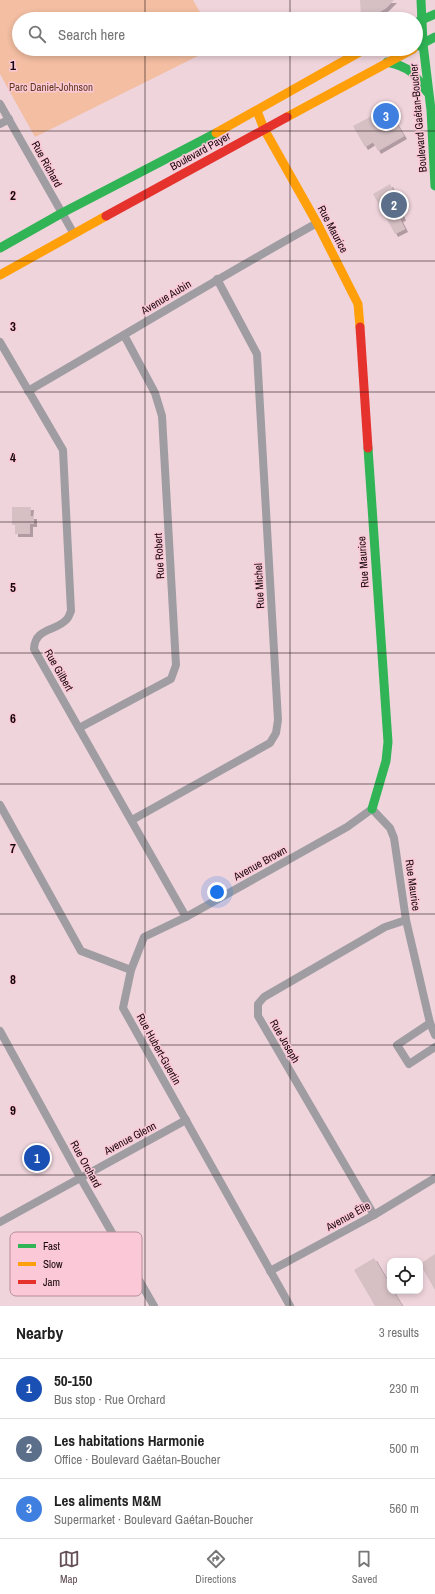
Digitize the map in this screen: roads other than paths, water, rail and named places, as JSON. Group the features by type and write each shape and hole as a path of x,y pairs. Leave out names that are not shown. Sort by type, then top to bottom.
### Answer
{"street":[{"name":"Boulevard Gaétan-Boucher","path":"420,12 421,0"},
{"path":"423,19 435,14"},
{"path":"423,43 435,37"},
{"name":"Boulevard Payer","path":"0,248 62,213 257,111 353,56"},
{"name":"Boulevard Payer","path":"0,275 399,56"},
{"name":"Boulevard Gaétan-Boucher","path":"422,56 429,94 435,186"},
{"path":"387,62 406,66 414,73 429,94"},
{"name":"Rue Richard","path":"0,104 74,234"},
{"name":"Rue Maurice","path":"257,111 264,129 317,223 358,304 388,742 386,761 372,809 390,828 394,838 406,920 430,1023 435,1035"},
{"path":"0,124 9,119"},
{"name":"Avenue Aubin","path":"28,391 217,279 317,223"},
{"name":"Rue Michel","path":"132,820 270,743 276,733 278,720 257,354 217,279"},
{"name":"Rue Robert","path":"79,728 171,679 176,665 162,416 155,393 124,335"},
{"name":"Rue Gilbert","path":"0,342 63,450 71,611 67,620 39,635 34,641 34,649 186,917"},
{"path":"0,805 81,951 131,970"},
{"name":"Avenue Brown","path":"131,970 144,937 186,917 347,827 372,809"},
{"name":"Rue Joseph","path":"374,1215 258,1016 258,1004 264,996 379,931 406,920"},
{"name":"Rue Hubert-Guertin","path":"131,970 123,1008 290,1306"},
{"path":"430,1023 397,1045 409,1064 435,1047"},
{"name":"Rue Orchard","path":"0,1031 112,1232"},
{"name":"Avenue Glenn","path":"0,1222 186,1120"},
{"name":"Avenue Élie","path":"270,1271 374,1215 435,1178"},
{"name":"Rue Orchard","path":"142,1285 154,1306"}],"place":[{"name":"Les aliments M&M","path":"386,116"},
{"name":"Les habitations Harmonie","path":"394,205"},
{"name":"50-150","path":"37,1158"}],"park label":[{"name":"Parc Daniel-Johnson","path":"51,87"}]}
